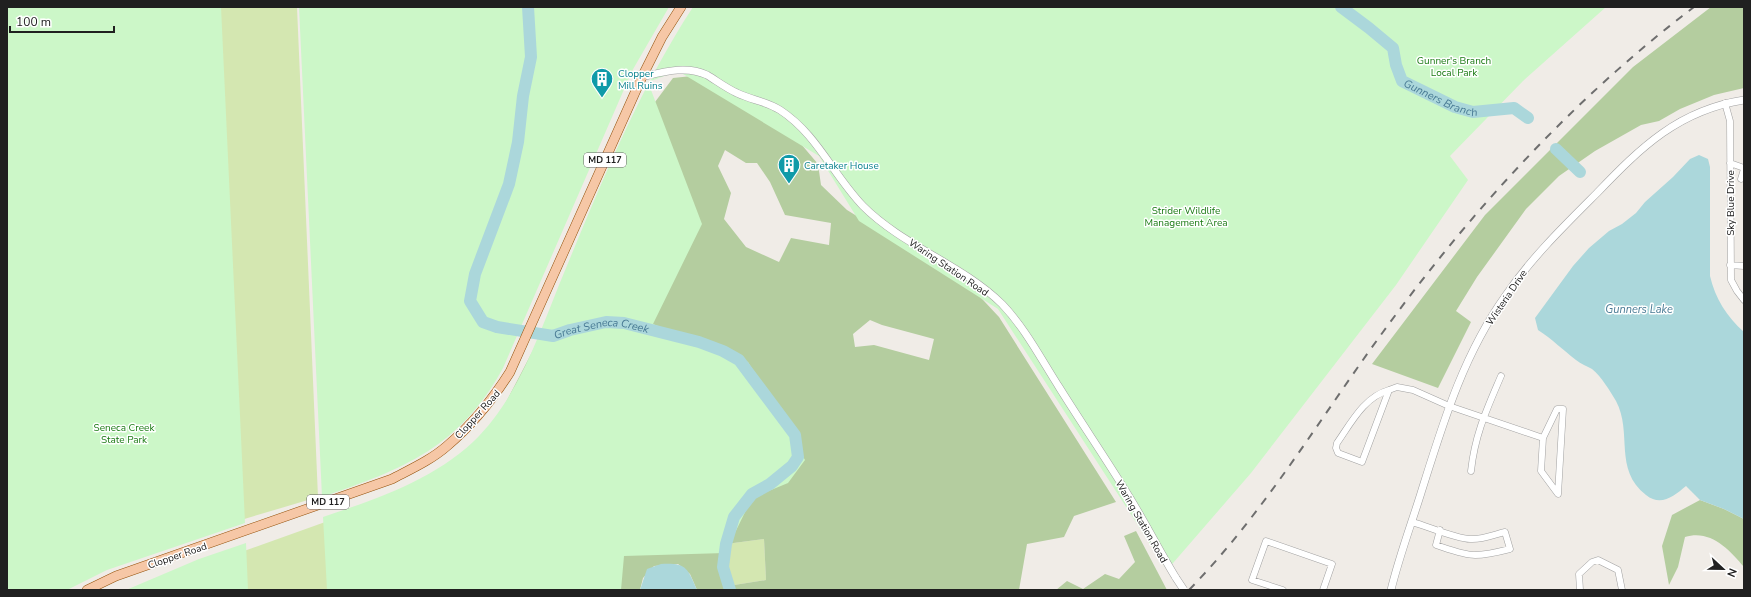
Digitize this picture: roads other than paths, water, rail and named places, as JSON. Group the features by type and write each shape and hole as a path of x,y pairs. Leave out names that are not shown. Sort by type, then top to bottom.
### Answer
{"main road":[{"name":"Clopper Road","path":"87,590 116,576 392,479 423,463 447,447 483,410 498,391 521,349 642,76 662,37 681,7"}],"street":[{"name":"Waring Station Road","path":"642,76 672,71 686,70 696,72 706,75 736,93 763,102 779,110 806,132 855,196 872,214 892,229 954,267 986,290 1003,306 1025,334 1130,498 1184,590"},
{"name":"Wisteria Drive","path":"1391,590 1448,406 1475,346 1505,296 1533,258 1632,156 1655,137 1671,126 1698,112 1725,103 1744,100"},
{"name":"Sky Blue Drive","path":"1725,103 1730,121 1731,280 1744,300"},
{"path":"1730,163 1744,168 1741,180"},
{"path":"1730,266 1744,266"},
{"path":"1471,471 1474,446 1483,418 1501,376"},
{"path":"1389,390 1362,462 1338,453 1336,448 1337,443 1369,400 1378,393 1397,387 1413,390 1448,406 1543,438"},
{"path":"1557,409 1563,409 1558,494 1541,471 1543,438 1557,409"},
{"path":"1412,522 1440,530 1468,539 1480,539 1505,532 1510,549 1479,556 1459,554 1436,545 1440,530"},
{"path":"1283,590 1252,580 1266,541 1332,564 1323,590"},
{"path":"1580,590 1579,574 1592,562 1598,560 1618,570 1622,590"}],"water":[{"name":"Gunners Lake","path":"1699,155 1708,159 1710,167 1710,276 1712,284 1722,307 1744,332 1744,519 1724,509 1700,500 1686,486 1667,499 1657,500 1646,495 1636,485 1630,474 1626,462 1621,413 1611,393 1592,369 1578,361 1538,330 1535,318 1573,266 1589,248 1609,231 1622,224 1636,213 1645,202 1673,177 1690,159"},
{"path":"661,564 676,564 685,568 691,576 697,590 640,590 647,569"}],"waterway":[{"name":"Great Seneca Creek","path":"528,7 531,57 523,96 518,142 509,184 475,274 470,301 483,322 497,327 553,336 570,330 606,322 624,323 699,342 723,351 739,360 795,435 798,457 792,466 770,484 752,494 734,517 726,544 723,567 730,590"},
{"name":"Gunners Branch","path":"1341,7 1393,48 1396,65 1402,81 1455,107 1473,112 1514,108 1528,118"},
{"name":"Gunners Branch","path":"1556,149 1580,172"}],"railway":[{"path":"1189,590 1216,560 1267,497 1383,332 1417,287 1488,200 1526,158 1607,79 1694,7"}],"place":[{"name":"Clopper Mill Ruins","path":"602,98"},
{"name":"Caretaker House","path":"789,184"}],"park label":[{"name":"Gunner's Branch Local Park","path":"1454,66"},
{"name":"Strider Wildlife Management Area","path":"1186,216"},
{"name":"Seneca Creek State Park","path":"124,432"}]}
